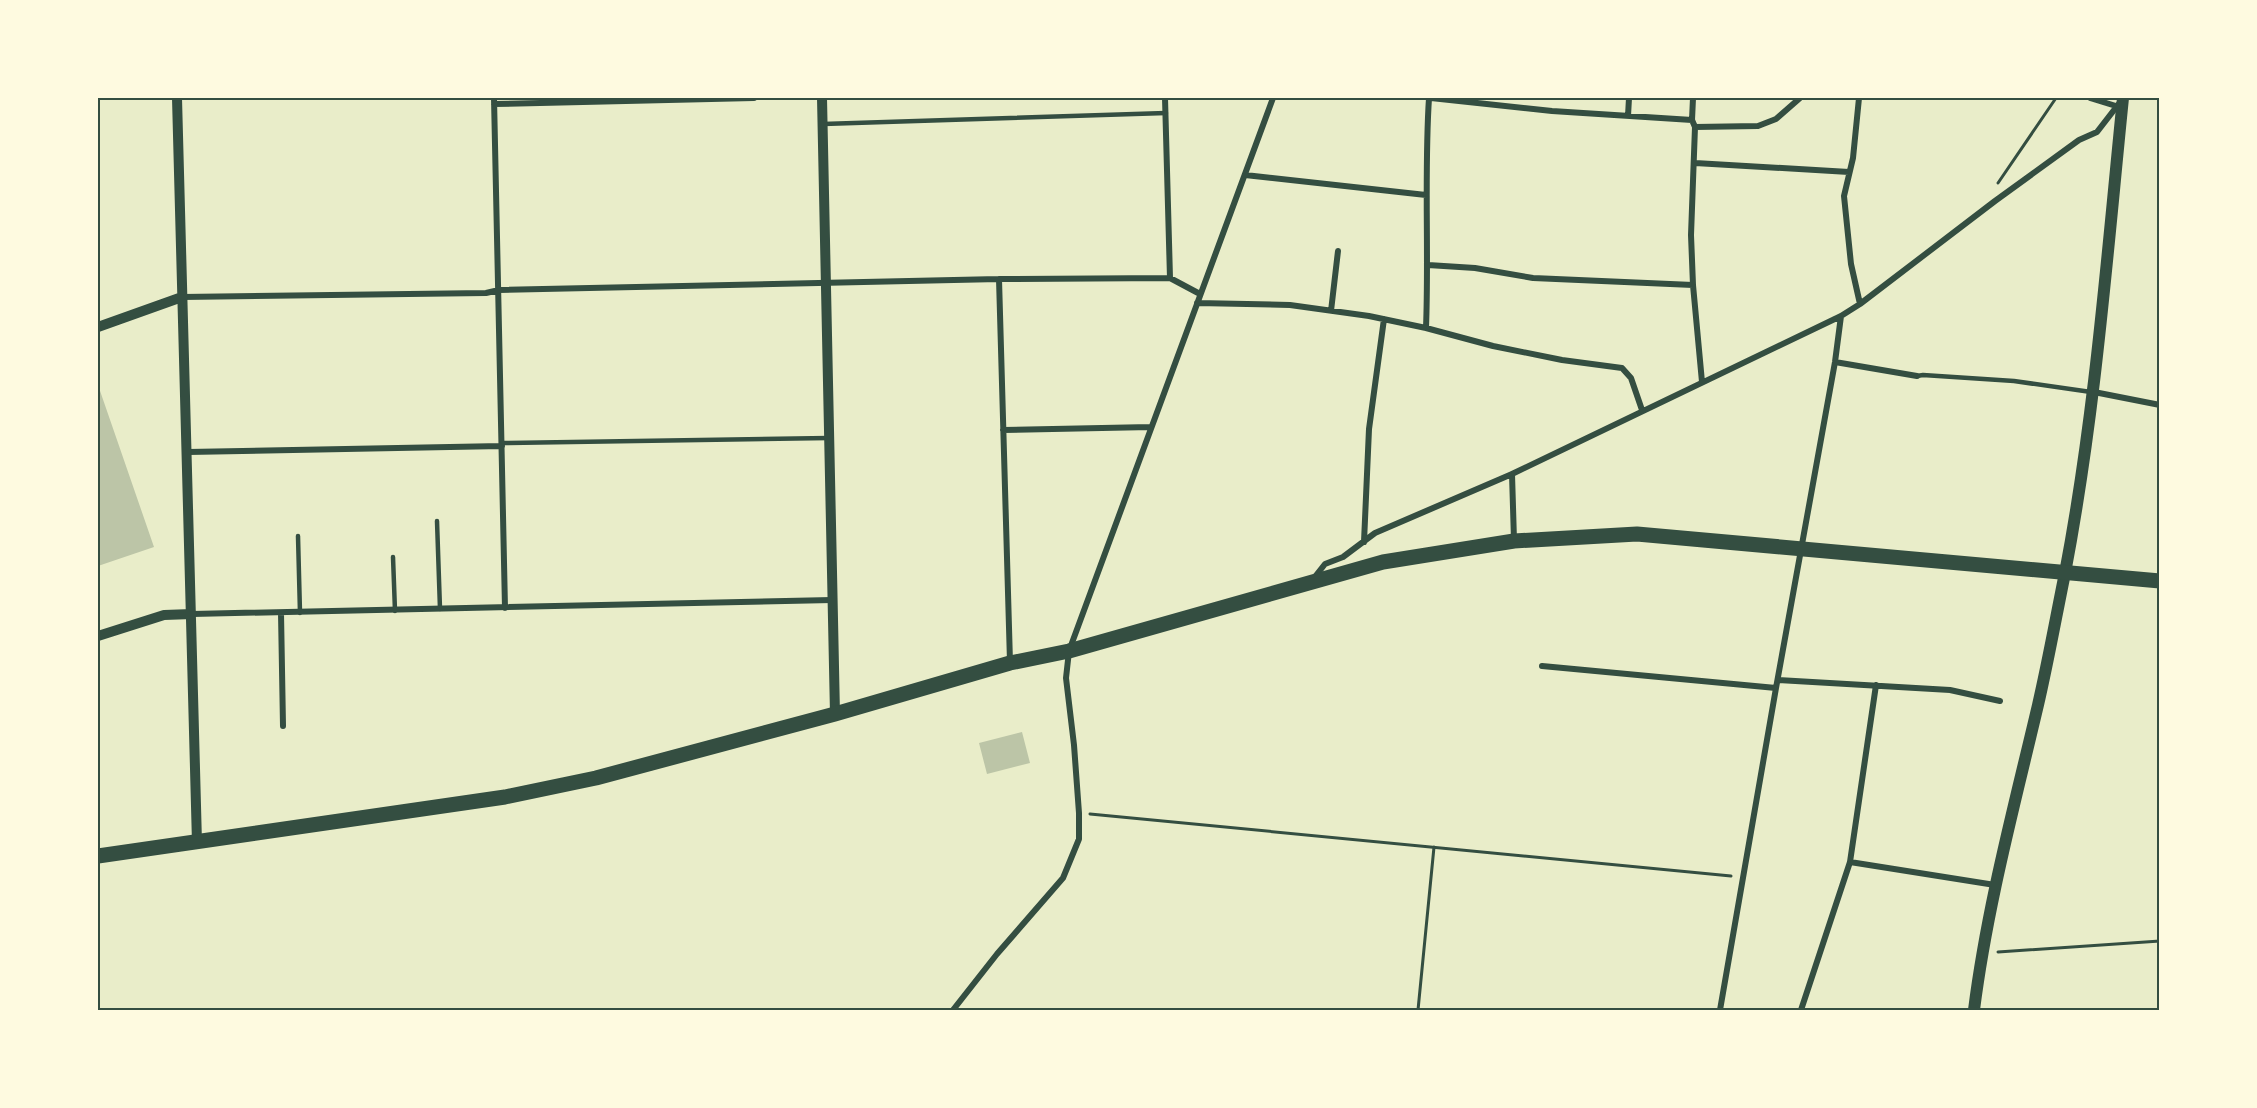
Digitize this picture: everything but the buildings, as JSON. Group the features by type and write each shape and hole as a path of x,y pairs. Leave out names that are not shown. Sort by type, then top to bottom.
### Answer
{"main road":[{"path":"1974,1011 1995,885 2038,703 2065,571 2094,392 2121,100"},
{"path":"98,856 505,797 596,778 835,714 1010,663 1069,651 1383,562 1514,541 1637,534 1802,547 2160,581"}],"street":[{"path":"177,98 197,843"},
{"path":"505,608 494,101 754,98"},
{"path":"822,98 835,714"},
{"path":"1165,98 1170,278"},
{"path":"953,1011 997,954 1063,878 1079,839 1079,813 1066,678 1069,651 1273,98"},
{"path":"1426,328 1428,265 1426,148 1430,98 1694,124 1758,126 1776,119 1800,98"},
{"path":"1628,116 1629,98"},
{"path":"1693,98 1695,163 1691,235 1702,382"},
{"path":"1859,98 1853,158 1844,196 1851,264 1860,304"},
{"path":"2090,98 2121,100"},
{"path":"1312,581 1325,564 1344,557 1375,533 1512,474 1841,316 2079,140 2097,132 2121,100"},
{"path":"1695,163 1849,172"},
{"path":"1245,175 1426,195"},
{"path":"1331,311 1338,251"},
{"path":"1428,265 1475,268 1533,278 1693,285"},
{"path":"98,327 182,297 999,279 1170,278 1200,294"},
{"path":"999,279 1010,663"},
{"path":"1197,303 1290,305 1384,319 1493,346 1562,360 1622,368 1631,378 1642,410"},
{"path":"1720,1011 1835,362 1841,316"},
{"path":"1364,542 1369,429 1384,319"},
{"path":"1835,362 1917,376"},
{"path":"2094,392 2160,405"},
{"path":"1004,430 1151,427"},
{"path":"188,452 502,445"},
{"path":"1512,474 1514,541"},
{"path":"98,636 164,615 832,600"},
{"path":"281,613 283,726"},
{"path":"1542,666 1776,688"},
{"path":"1778,680 1950,690 2000,701"},
{"path":"1801,1011 1850,862 1876,685"},
{"path":"1850,862 1995,885"}],"lane":[{"path":"822,124 1166,113"},
{"path":"1917,376 2013,381 2094,392"},
{"path":"502,445 829,438"},
{"path":"437,521 440,609"},
{"path":"298,536 300,613"},
{"path":"393,557 395,611"}],"path":[{"path":"1995,201 1993,191 2056,98"},
{"path":"1079,813 1743,877"},
{"path":"1418,1011 1434,847"},
{"path":"1982,953 2160,941"}]}
